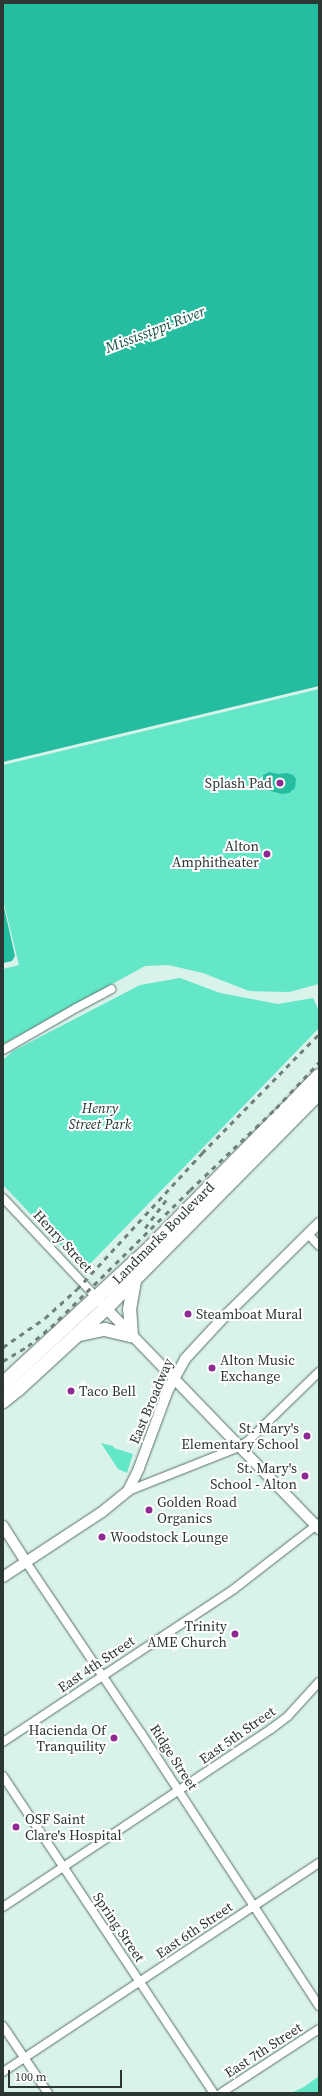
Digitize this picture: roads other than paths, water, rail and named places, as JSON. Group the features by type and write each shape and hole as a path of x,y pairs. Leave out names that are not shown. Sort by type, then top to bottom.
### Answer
{"highway":[{"name":"Landmarks Boulevard","path":"3,1401 18,1389 75,1335 101,1303 152,1246 319,1076"},
{"name":"Landmarks Boulevard","path":"3,1384 101,1303 134,1281 319,1093"}],"main road":[{"path":"75,1335 104,1329 131,1334 129,1309 134,1281"}],"street":[{"path":"3,1050 76,1008 111,990"},
{"name":"Henry Street","path":"3,1198 101,1303 318,1526"},
{"name":"East Broadway","path":"3,1577 102,1512 128,1491 139,1468 174,1378 185,1359 198,1343 319,1223"},
{"path":"308,1234 319,1246"},
{"path":"128,1491 239,1446 257,1433 319,1372"},
{"name":"Ridge Street","path":"3,1526 179,1791 319,2006"},
{"name":"East 4th Street","path":"3,1742 234,1589 318,1526"},
{"name":"East 5th Street","path":"3,1907 282,1722 319,1682"},
{"name":"Spring Street","path":"3,1776 214,2093"},
{"name":"East 6th Street","path":"3,2072 319,1863"},
{"path":"3,2026 48,2093"},
{"name":"East 7th Street","path":"221,2093 319,2028"}],"water":[{"name":"Mississippi River","path":"3,3 319,3 319,686 3,762"},
{"name":"Splash Pad","path":"269,772 278,774 287,773 293,775 296,779 295,788 289,793 282,794 271,791 262,782 263,775"},
{"path":"3,903 15,956 12,961 3,963"}],"railway":[{"path":"3,1347 45,1318 77,1289 202,1153 319,1034"},
{"path":"3,1361 28,1346 51,1327 190,1190 276,1108 319,1062"},
{"path":"145,1228 166,1200"}],"place":[{"name":"Splash Pad","path":"280,783"},
{"name":"Alton Amphitheater","path":"267,854"},
{"name":"Steamboat Mural","path":"188,1314"},
{"name":"Alton Music Exchange","path":"212,1368"},
{"name":"Taco Bell","path":"71,1391"},
{"name":"St. Mary's Elementary School","path":"307,1436"},
{"name":"St. Mary's School - Alton","path":"305,1476"},
{"name":"Golden Road Organics","path":"149,1510"},
{"name":"Woodstock Lounge","path":"102,1537"},
{"name":"Trinity AME Church","path":"235,1634"},
{"name":"Hacienda Of Tranquility","path":"114,1738"},
{"name":"OSF Saint Clare's Hospital","path":"16,1827"}],"park label":[{"name":"Henry Street Park","path":"100,1116"}]}
